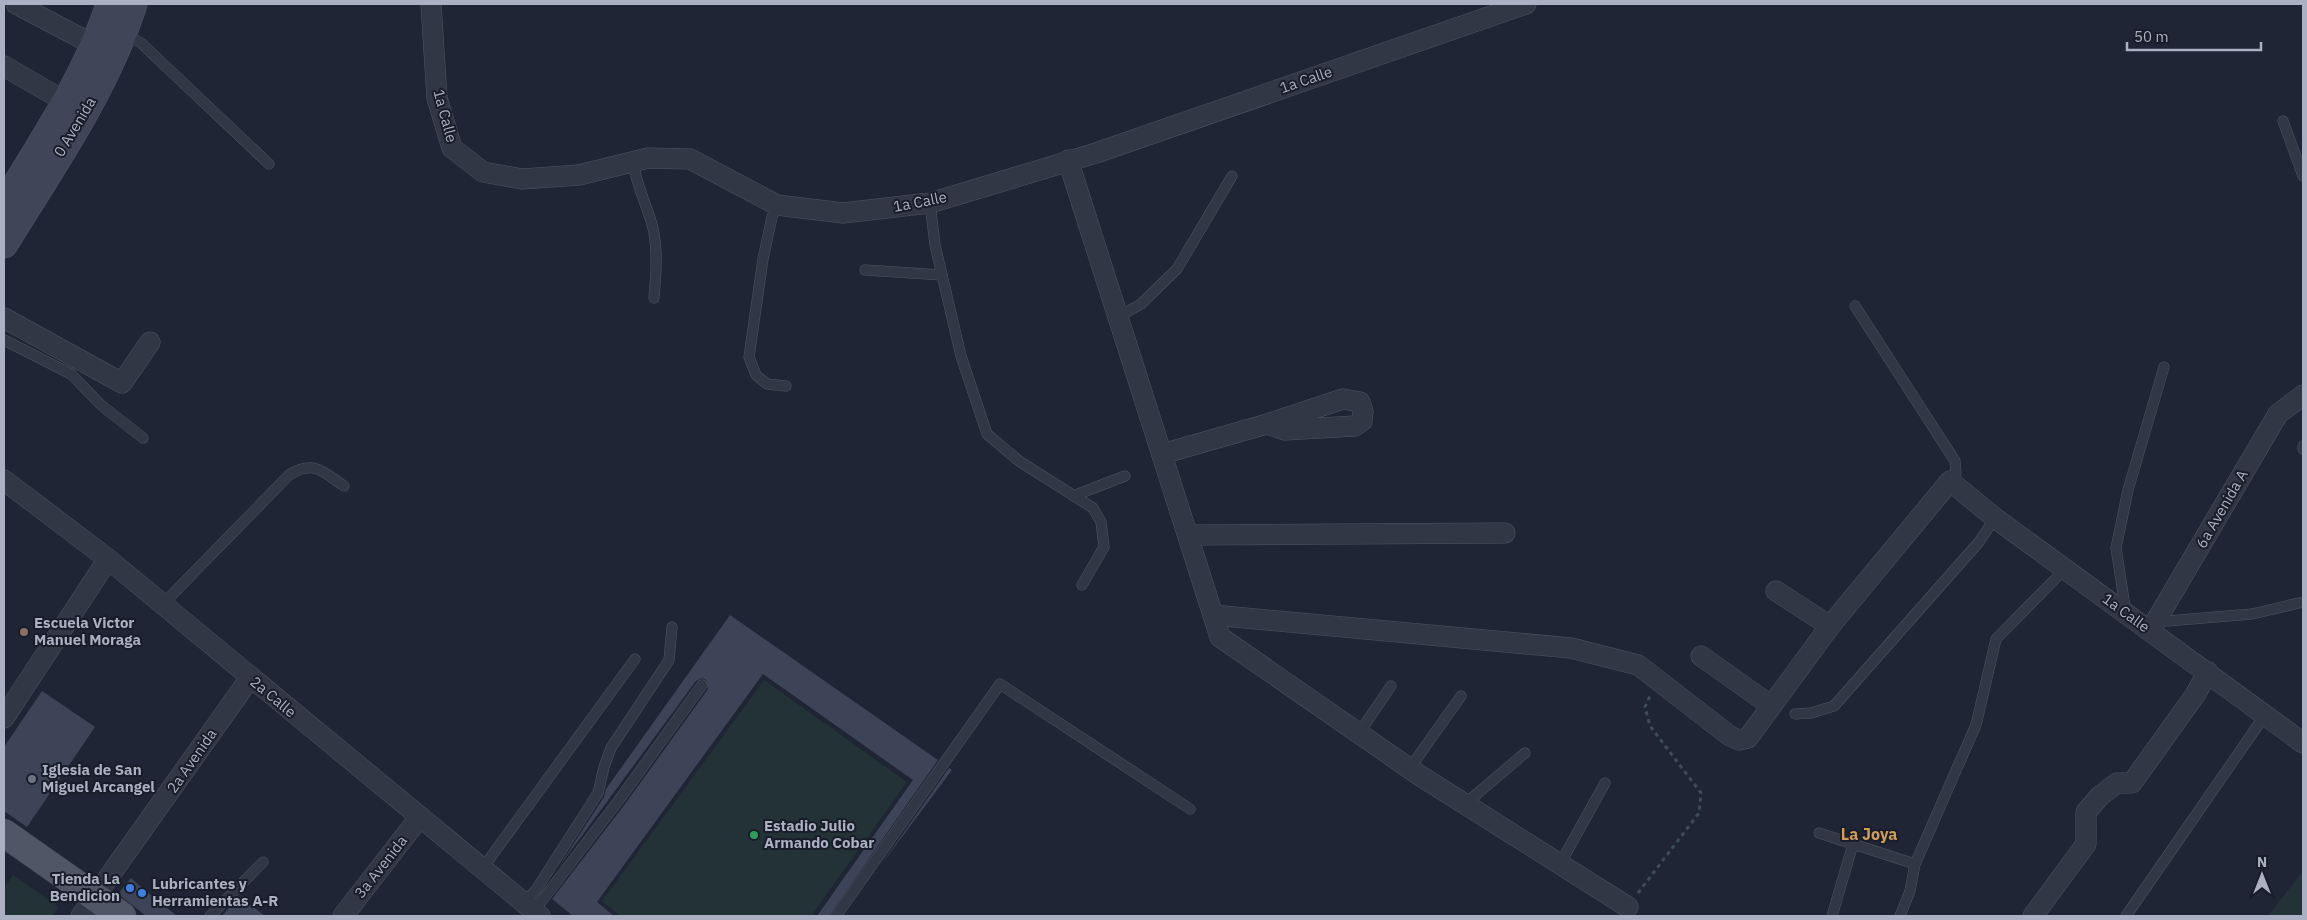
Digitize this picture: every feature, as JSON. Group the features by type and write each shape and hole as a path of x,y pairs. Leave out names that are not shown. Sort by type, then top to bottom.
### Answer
{"main road":[{"name":"0 Avenida","path":"4,205 66,102 94,45 110,4"},
{"name":"0 Avenida","path":"4,244 99,88 123,33 133,4"},
{"path":"4,833 89,906 122,916"}],"street":[{"path":"16,4 94,45"},
{"name":"1a Calle","path":"431,4 437,98 452,148 483,172 522,179 579,174 648,158 690,159 777,205 843,213 930,203 1105,150 1526,4"},
{"path":"4,66 66,102"},
{"path":"1068,160 1220,637 1410,768 1628,907"},
{"path":"4,318 122,383 150,342"},
{"name":"6a Avenida A","path":"2153,627 2278,414 2303,395"},
{"path":"1162,454 1267,424"},
{"name":"2a Calle","path":"4,480 108,559 532,910"},
{"path":"1213,615 1570,648 1638,665 1730,736 1739,740 1748,738 1770,705 1830,626 1950,481"},
{"name":"1a Calle","path":"1950,481 1995,518 2126,614 2153,627 2208,672 2303,743"},
{"path":"1188,535 1505,533"},
{"path":"4,718 108,559"},
{"path":"1776,591 1830,626"},
{"path":"1701,656 1770,705"},
{"path":"2033,916 2086,844 2086,812 2100,796 2117,783 2132,783 2195,696 2208,672"},
{"name":"2a Avenida","path":"89,906 250,678"},
{"name":"3a Avenida","path":"343,916 419,818"}],"lane":[{"path":"123,33 140,43 269,164"},
{"path":"2282,121 2303,176"},
{"path":"633,162 635,179 653,229 657,265 654,298"},
{"path":"1118,317 1141,304 1177,269 1232,176"},
{"path":"930,203 942,275 961,356 988,434 1019,461 1093,508 1101,522 1104,547 1082,585"},
{"path":"777,205 772,217 763,259 749,358 756,375 767,384 786,386"},
{"path":"866,270 942,275"},
{"path":"1855,306 1955,461 1956,473 1950,481"},
{"path":"4,340 71,374 101,404 143,438"},
{"path":"2126,614 2116,548 2128,490 2164,367"},
{"path":"162,605 289,475 306,466 319,468 344,486"},
{"path":"1073,496 1125,476"},
{"path":"1795,714 1811,713 1834,706 1979,542 1995,518"},
{"path":"1900,916 1910,891 1915,864 1976,725 1996,639 2065,568"},
{"path":"2153,627 2252,614 2303,602"},
{"path":"532,910 536,890 598,793 611,748 669,660 672,626"},
{"path":"482,869 635,659"},
{"path":"836,916 1000,684 1190,809"},
{"path":"532,910 619,800 702,685"},
{"path":"1359,733 1392,686"},
{"path":"1410,768 1461,696"},
{"path":"2126,916 2265,715"},
{"path":"1465,804 1525,754"},
{"path":"1560,864 1604,782"},
{"path":"1819,833 1915,864"},
{"path":"1832,916 1853,844"},
{"path":"210,916 263,862"}],"path":[{"path":"1628,907 1699,813 1701,793 1650,726 1645,707 1653,689 1660,682"}],"shaded area":[{"path":"764,680 907,782 811,916 620,916 602,901"},
{"path":"2303,871 2303,916 2268,916"},
{"path":"13,875 59,907 52,916 4,916 4,888"}],"building":[{"path":"730,615 938,760 829,916 817,916 913,780 763,674 597,902 614,916 573,916 552,899 625,804 708,689 706,680 702,678 696,681 558,868 604,797 606,789"},
{"name":"Iglesia de San Miguel Arcangel","path":"42,691 95,727 27,827 4,811 4,747"},
{"path":"949,768 952,770 878,869"},
{"path":"131,878 177,916 146,916 118,894"},
{"path":"239,896 265,916 222,916"}],"place":[{"name":"Escuela Victor Manuel Moraga","path":"24,632"},
{"name":"Iglesia de San Miguel Arcangel","path":"32,779"},
{"name":"Estadio Julio Armando Cobar","path":"754,835"},
{"name":"Tienda La Bendicion","path":"130,888"},
{"name":"Lubricantes y Herramientas A-R","path":"142,893"}],"district":[{"name":"La Joya","path":"1869,834"}]}
